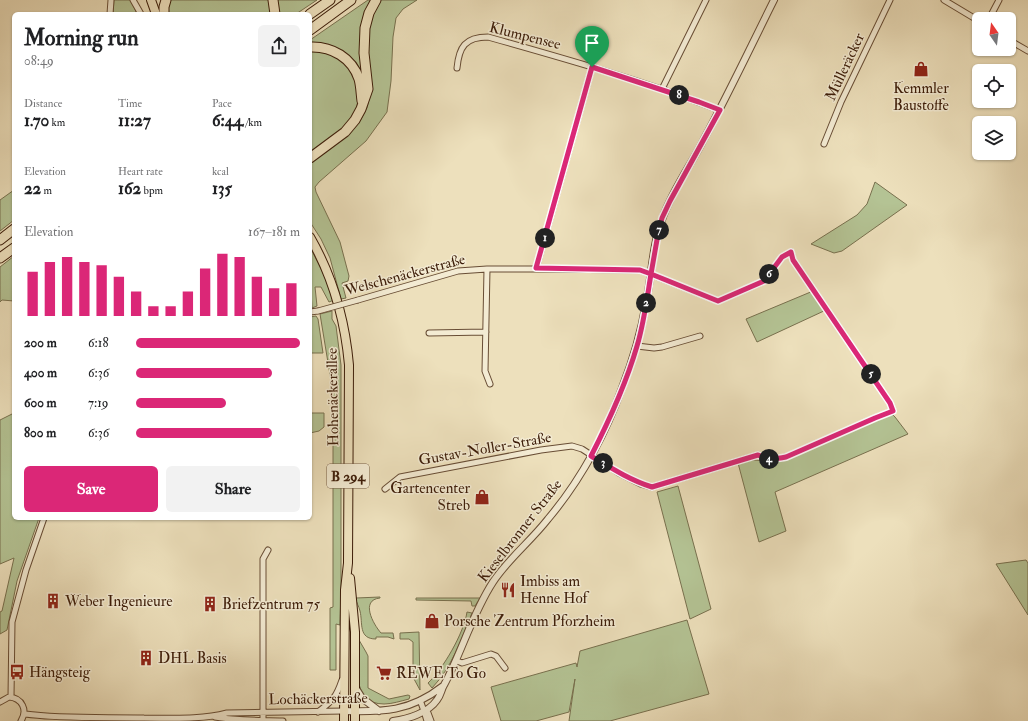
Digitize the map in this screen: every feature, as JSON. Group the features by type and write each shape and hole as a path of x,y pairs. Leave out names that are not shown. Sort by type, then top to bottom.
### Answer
{"highway":[{"path":"164,12 166,0"},
{"path":"274,0 275,12"},
{"path":"312,13 330,0"},
{"path":"312,29 351,0"},
{"path":"312,157 345,132 355,120 363,104 368,89 364,53 364,35 367,19 376,0"},
{"path":"312,47 320,47 331,50 348,61 358,78 363,104"},
{"path":"0,240 12,231"},
{"path":"0,258 12,249"}],"main road":[{"path":"151,0 155,12"},
{"name":"Hohenäckerallee","path":"312,241 327,270 341,314 347,342 349,389 348,563 345,590 344,721"},
{"name":"Hohenäckerallee","path":"348,563 355,632 355,721"}],"street":[{"path":"110,0 110,12"},
{"path":"133,0 139,12"},
{"path":"662,89 706,0"},
{"name":"Kieselbronner Straße","path":"424,711 437,700 443,686 450,676 478,611 493,582 506,565 550,518 572,487 591,456 618,397 637,346 662,218 720,110 774,0"},
{"name":"Mülleräcker","path":"824,144 890,0"},
{"path":"944,0 972,17"},
{"path":"992,12 998,0"},
{"name":"Klumpensee","path":"457,68 458,57 465,43 479,37 488,37 662,89 720,110"},
{"path":"1016,44 1028,51"},
{"path":"536,268 592,67"},
{"name":"Welschenäckerstraße","path":"312,312 458,271 487,269 536,268 640,270 718,301 764,281 782,257 791,252"},
{"name":"Gustav-Noller-Straße","path":"385,489 400,477 541,450 572,446 582,449 619,473 641,484 652,487 758,455 772,459 786,457 893,411 890,403 793,260 791,252"},
{"path":"487,269 485,371 490,384"},
{"path":"429,333 486,332"},
{"path":"637,346 654,348 662,347 700,336"},
{"path":"11,697 12,622 26,570 43,520"},
{"path":"263,720 263,560 268,550"},
{"path":"457,661 462,663 491,654 496,656 505,668"},
{"path":"318,712 332,701 339,688 344,673"},
{"name":"Kieselbronner Straße","path":"420,700 443,686"},
{"path":"355,687 362,698 379,712"},
{"path":"0,702 5,698 11,697 21,702 24,707 24,714 21,721"},
{"path":"420,700 427,721"},
{"name":"Lochäckerstraße","path":"214,717 227,713 344,711 379,712 399,709 420,700"},
{"path":"393,721 424,711"},
{"path":"424,711 428,713 431,721"},
{"name":"Lochäckerstraße","path":"24,714 92,719 174,719 214,717 230,720 283,721"}],"green space":[{"path":"114,0 131,0 136,12 113,12"},
{"path":"169,0 271,0 272,12 167,12"},
{"path":"276,0 317,0 299,12 277,12"},
{"path":"368,0 373,0 370,6 365,82 355,66 312,46 312,39"},
{"path":"380,0 417,0 403,9 396,18 387,112 366,141 315,187 340,242 349,276 348,281 342,283 346,298 341,299 330,258 321,239 312,225 312,161 349,133 360,121 367,108 370,95 367,58 368,25"},
{"path":"312,50 329,52 337,56 348,67 357,81 358,102 353,116 344,127 312,151"},
{"path":"875,182 907,205 842,251 834,253 811,244 857,215 867,204"},
{"path":"12,191 12,222 0,231 0,200"},
{"path":"312,251 325,277 334,300 329,302 321,287 315,287 317,306 312,308"},
{"path":"12,258 12,301 2,300 0,302 0,267"},
{"path":"813,291 826,310 757,342 746,319"},
{"path":"332,311 332,319 336,326 341,365 341,589 340,625 336,624 336,670 330,670 330,608 333,607 333,403 332,387 320,314"},
{"path":"316,316 318,319 323,353 312,353 312,317"},
{"path":"312,413 324,413 324,427 319,431 312,433"},
{"path":"12,414 12,520 38,520 17,581 7,630 0,634 0,612 2,611 14,558 0,564 0,420"},
{"path":"893,415 908,434 775,492 786,531 759,542 738,463 752,460 771,461 884,416"},
{"path":"678,486 711,609 690,619 657,492"},
{"path":"1026,560 1028,563 1028,615 996,564"},
{"path":"380,597 371,603 369,608 370,613 381,633 393,633 394,639 388,637 376,637 376,639 370,638 366,636 362,630 360,611 356,598"},
{"path":"416,598 480,598 475,606 472,606 471,601 416,600"},
{"path":"467,612 472,613 460,643 451,662 432,688 428,683 440,669 452,650 462,630"},
{"path":"687,620 709,694 610,721 569,721 575,679 569,712 536,721 501,721 491,687 576,663 577,667 580,651"},
{"path":"419,632 420,690 413,675 413,642 409,639 400,639 400,633"},
{"path":"359,640 368,656 368,688 389,699 408,695 410,696 409,699 384,704 373,702 366,697 361,690 358,681"}],"place":[{"name":"Kemmler Baustoffe","path":"921,69"},
{"name":"Gartencenter Streb","path":"482,497"},
{"name":"Imbiss am Henne Hof","path":"508,590"},
{"name":"Weber Ingenieure","path":"53,601"},
{"name":"Briefzentrum 75","path":"210,604"},
{"name":"Porsche Zentrum Pforzheim","path":"432,621"},
{"name":"DHL Basis","path":"146,658"},
{"name":"Hängsteig","path":"17,672"},
{"name":"REWE To Go","path":"384,673"}],"route":[{"path":"592,67 536,268 640,270 651,274 641,331 634,356 622,390 591,456 619,473 641,484 652,487 758,455 772,459 786,457 893,411 890,403 793,260 791,252 782,257 764,281 718,301 712,300 651,274 653,256 662,218 720,110 662,89 592,67"}]}
